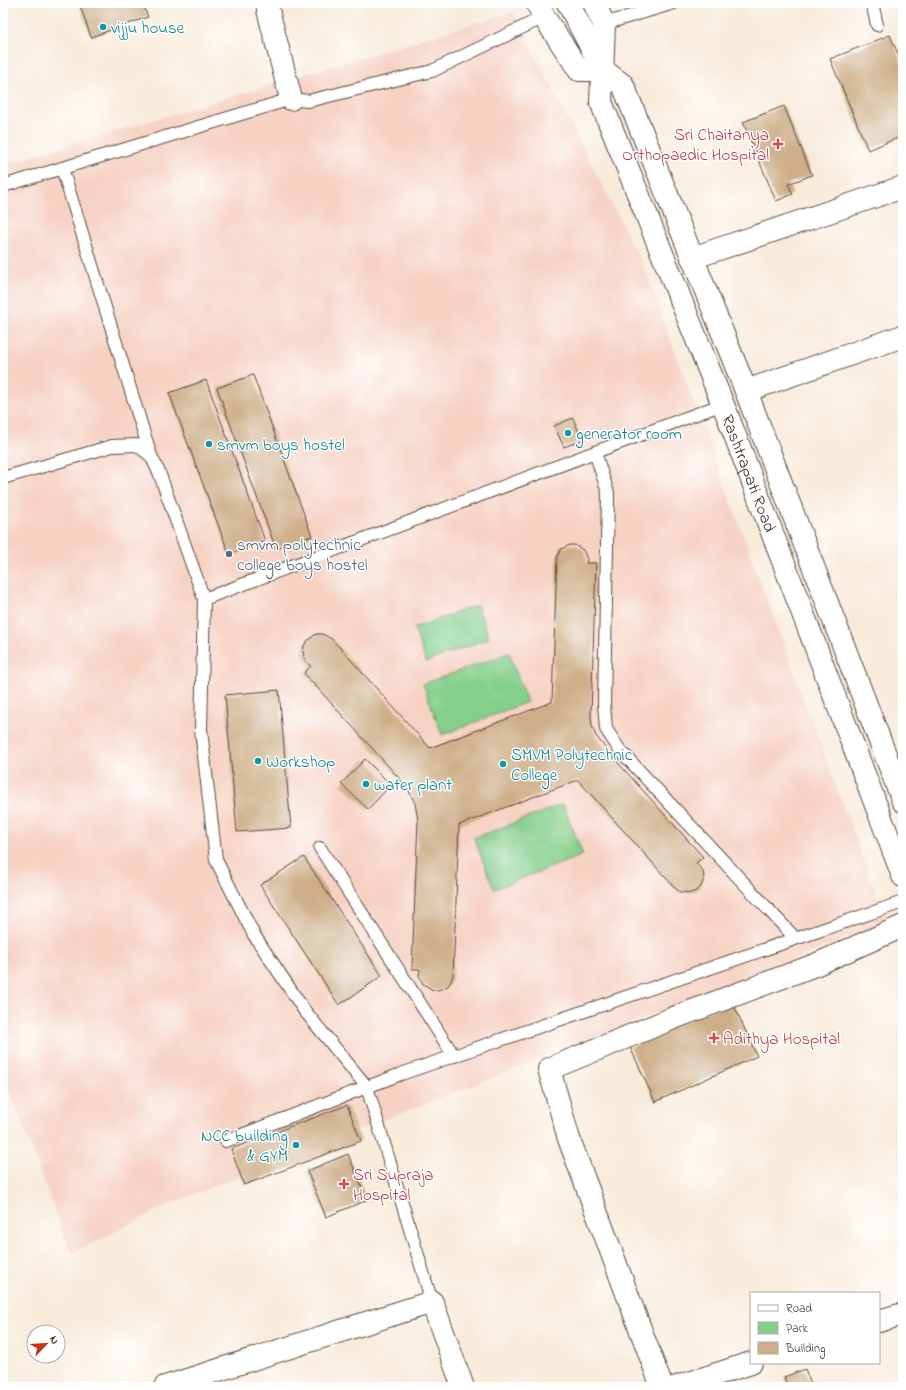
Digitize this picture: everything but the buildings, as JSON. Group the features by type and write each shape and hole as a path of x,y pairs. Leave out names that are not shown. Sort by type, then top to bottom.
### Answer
{"street":[{"name":"Rashtrapati Road","path":"568,3 603,70 623,85 746,391 903,801"},
{"path":"541,10 579,70 603,70 604,24 594,3"},
{"path":"268,10 291,99"},
{"name":"Rashtrapati Road","path":"603,70 601,102 723,404 903,876"},
{"path":"692,258 903,188"},
{"path":"746,391 903,336"},
{"path":"662,1387 569,1139 549,1069 671,1019 815,966 903,926"},
{"path":"165,1387 432,1302 463,1387"},
{"path":"880,1321 903,1314"},
{"path":"677,1387 750,1363"}],"lane":[{"path":"604,24 674,3"},
{"path":"872,3 877,25"},
{"path":"3,186 291,99 308,101 432,71 541,10"},
{"path":"62,168 150,456 159,472 204,598 201,730 216,860 254,935 304,1010 367,1087 432,1302"},
{"path":"204,598 723,404"},
{"path":"3,478 112,446 137,446 150,456"},
{"path":"595,452 608,492 604,704 606,729 618,749 795,938"},
{"path":"320,848 454,1056"},
{"path":"226,1141 367,1087 454,1056 903,902"}],"shaded area":[{"path":"513,12 642,263 887,923 169,1204 71,1254 3,1073 3,165"}],"green space":[{"path":"477,605 489,638 426,662 414,628"},
{"path":"509,653 527,702 442,735 423,684"},
{"path":"563,804 583,855 494,889 474,838"}],"place":[{"name":"vijju house","path":"103,27"},
{"name":"Sri Chaitanya Orthopaedic Hospital","path":"778,144"},
{"name":"generator room","path":"568,433"},
{"name":"smvm boys hostel","path":"209,444"},
{"name":"smvm polytechnic college boys hostel","path":"229,554"},
{"name":"Workshop","path":"258,761"},
{"name":"SMVM Polytechnic College","path":"503,764"},
{"name":"water plant","path":"366,784"},
{"name":"Adithya Hospital","path":"714,1038"},
{"name":"NCC building & GYM","path":"296,1145"},
{"name":"Sri Supraja Hospital","path":"344,1184"}]}
